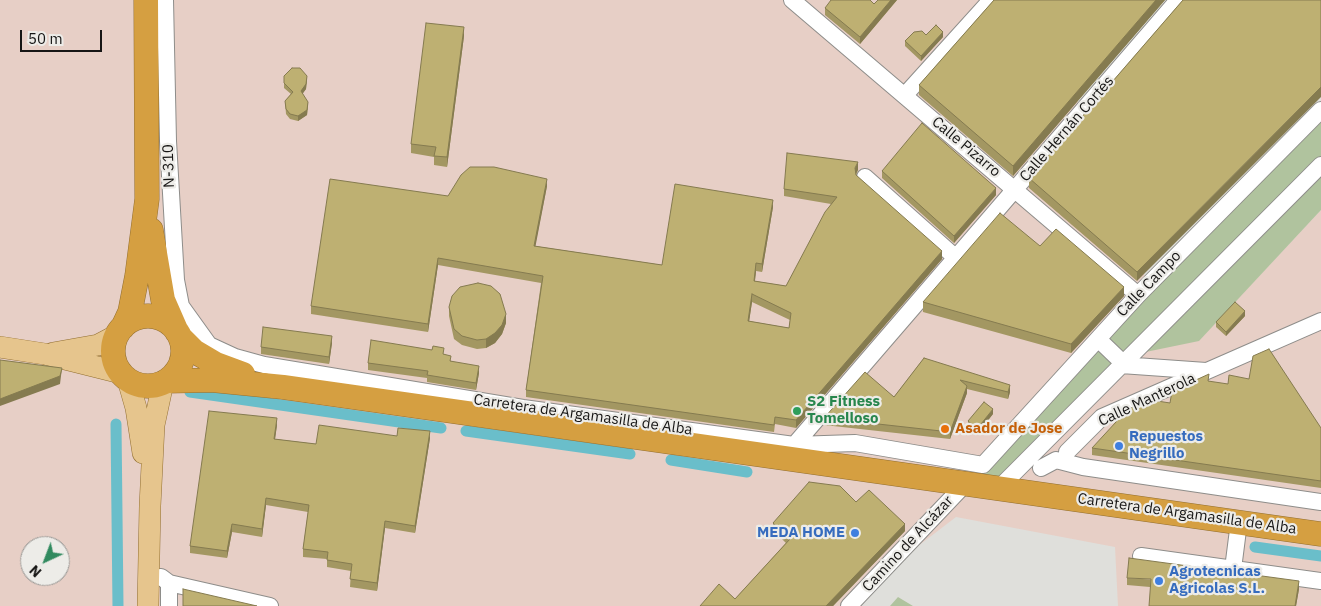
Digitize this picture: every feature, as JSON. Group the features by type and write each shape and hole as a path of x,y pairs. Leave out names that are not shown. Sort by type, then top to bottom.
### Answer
{"highway":[{"path":"146,0 147,199 137,276 130,312 113,348 114,361 124,376 145,386 165,382 212,380 283,387"},
{"path":"147,199 163,300 194,351 216,364 283,387"},
{"path":"120,331 133,320 145,316 157,317 184,332"},
{"path":"165,382 179,367 184,332"},
{"name":"Carretera de Argamasilla de Alba","path":"283,387 789,451 966,483 1321,534"}],"main road":[{"path":"45,354 98,345 120,331"},
{"path":"0,347 45,354 124,376 136,408 150,506"},
{"path":"148,606 154,424 165,382"}],"street":[{"name":"N-310","path":"165,0 171,214 176,280 184,332"},
{"name":"Calle Pizarro","path":"792,0 1138,295"},
{"path":"905,95 991,0"},
{"name":"Calle Hernán Cortés","path":"789,451 1178,0"},
{"name":"Calle Campo","path":"983,465 1138,295 1321,110"},
{"path":"1000,487 1321,165"},
{"path":"866,177 956,257"},
{"name":"Calle Manterola","path":"1066,452 1102,417 1321,321"},
{"name":"Carretera de Argamasilla de Alba","path":"184,332 235,357 264,365 522,408 789,451 855,443 983,465"},
{"path":"1098,339 1122,364"},
{"name":"Calle Manterola","path":"1122,364 1208,372"},
{"path":"1073,413 1089,428"},
{"path":"1049,438 1083,467"},
{"path":"1033,453 1054,495"},
{"name":"Carretera de Argamasilla de Alba","path":"1041,468 1056,460 1083,467 1321,502"},
{"name":"Camino de Alcázar","path":"850,606 966,483"},
{"path":"1233,569 1239,522"},
{"path":"1141,556 1321,581"},
{"path":"148,568 169,584 270,606"},
{"path":"169,584 169,606"}],"shaded area":[{"path":"0,0 1056,0 1105,226 1198,341 1321,210 1321,606 1118,606 1115,547 956,517 875,579 850,606 0,606"}],"green space":[{"path":"1321,110 1321,210 1199,341 1131,355 1000,487 966,483"},
{"path":"898,597 913,606 890,606"}],"building":[{"path":"831,0 870,0 874,4 878,0 891,0 860,37 825,8"},
{"path":"994,0 1156,0 1013,166 919,85"},
{"path":"1183,0 1321,0 1321,87 1137,272 1029,178"},
{"path":"426,23 464,27 447,157 434,156 436,147 411,144"},
{"path":"936,25 943,32 921,56 905,41 914,32 922,31 926,35"},
{"path":"292,68 300,68 307,76 306,84 301,91 308,102 307,110 298,116 290,114 286,109 285,101 293,92 284,83 284,76"},
{"path":"922,123 996,188 954,236 882,171"},
{"path":"787,153 858,162 855,168 856,175 942,251 796,420 775,417 774,425 526,390 543,276 438,258 428,324 311,306 330,179 448,196 461,175 470,167 494,167 547,179 534,246 662,265 675,184 773,200 762,264 756,263 754,281 786,286 825,212 837,197 784,189","holes":["752,294 791,313 789,328 748,321"]},
{"path":"1000,213 1040,246 1056,229 1124,287 1071,344 923,302"},
{"path":"478,283 491,286 500,294 506,314 502,325 495,333 486,339 477,340 462,336 454,329 449,307 452,296 460,287"},
{"path":"1235,302 1245,311 1226,332 1216,322"},
{"path":"263,327 332,336 329,357 261,347"},
{"path":"371,340 432,350 433,346 444,348 443,354 451,356 450,361 479,366 476,383 427,375 428,371 368,363"},
{"path":"1269,349 1321,428 1321,481 1092,448 1128,409 1151,400 1170,403 1172,391 1209,374 1208,381 1228,384 1229,375 1249,379 1253,356"},
{"path":"924,358 1010,385 1008,392 960,380 967,386 950,432 824,418 865,372 894,397"},
{"path":"0,360 62,368 60,376 0,399"},
{"path":"984,402 993,409 977,429 968,421"},
{"path":"209,411 277,418 274,439 316,444 319,425 397,436 398,428 430,431 415,526 385,521 377,583 350,579 352,564 327,560 328,552 303,549 309,505 266,498 262,529 232,524 227,551 190,546"},
{"path":"809,482 840,486 856,502 869,490 905,524 826,606 700,606 719,584 735,599 790,539 773,523"},
{"path":"1129,558 1299,581 1295,606 1149,606 1151,579 1127,578"},
{"path":"183,589 257,606 183,606"}],"waterway":[{"path":"190,392 441,428"},
{"path":"116,424 118,606"},
{"path":"466,431 630,454"},
{"path":"671,460 747,472"},
{"path":"1255,547 1321,556"}],"place":[{"name":"S2 Fitness Tomelloso","path":"797,411"},
{"name":"Asador de Jose","path":"945,429"},
{"name":"Repuestos Negrillo","path":"1119,446"},
{"name":"MEDA HOME","path":"855,533"},
{"name":"Agrotecnicas Agricolas S.L.","path":"1159,581"}]}
